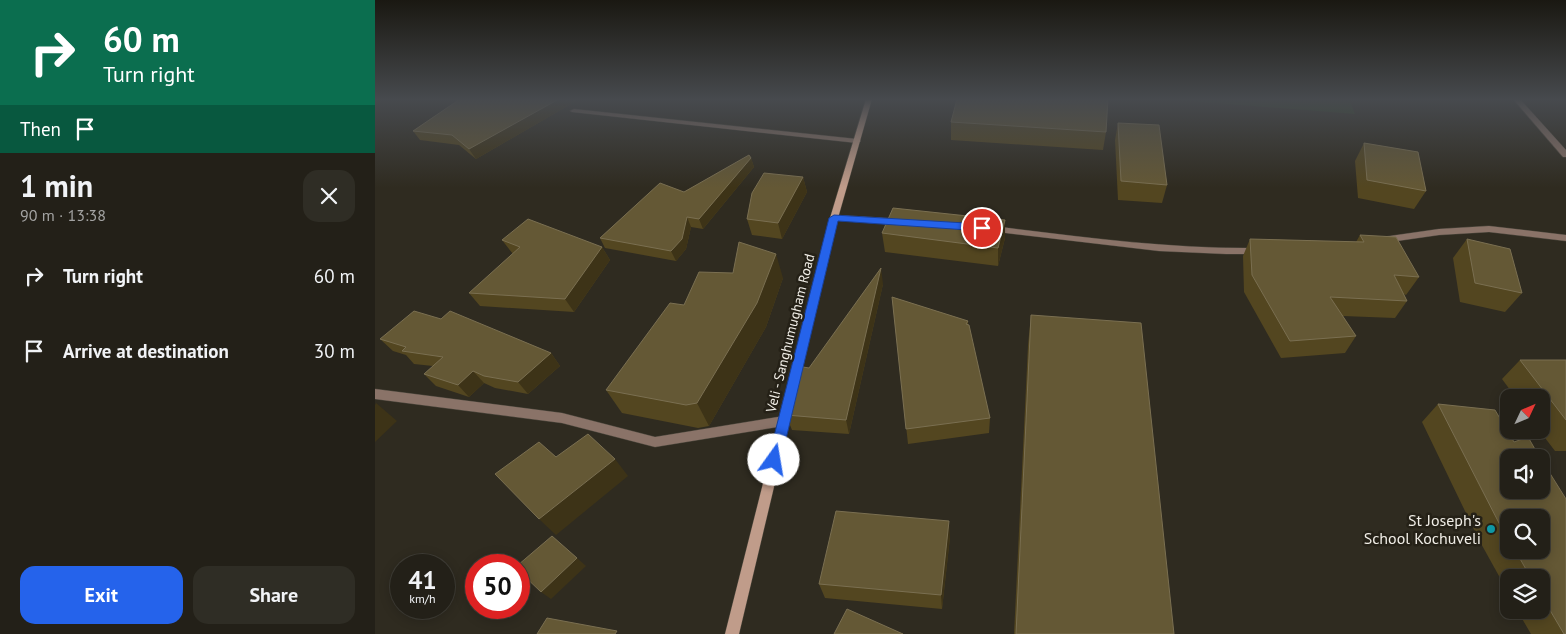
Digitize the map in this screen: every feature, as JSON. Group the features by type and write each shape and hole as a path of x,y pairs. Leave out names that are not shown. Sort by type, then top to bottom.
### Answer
{"main road":[{"name":"Veli - Sanghumugham Road","path":"732,634 834,218 861,129"}],"street":[{"path":"740,129 857,141"},
{"path":"1542,129 1566,155"},
{"path":"834,218 913,223"},
{"path":"982,228 1089,241 1226,252 1265,251"},
{"path":"1375,241 1439,232 1489,229 1566,238"},
{"path":"375,394 562,418 655,442 784,421"}],"building":[{"path":"417,129 506,129 469,149 452,135 413,131"},
{"path":"1053,129 1106,129 1106,132"},
{"path":"1118,129 1159,129 1167,185 1121,181"},
{"path":"1364,143 1418,152 1426,191 1367,180"},
{"path":"749,155 751,158 699,219 687,217 682,239 671,251 600,238 660,183 684,192"},
{"path":"764,173 803,177 778,223 747,219 752,193"},
{"path":"893,208 1005,220 998,248 882,233"},
{"path":"528,219 602,247 565,299 469,293 520,247 502,240"},
{"path":"1360,235 1396,237 1419,277 1394,275 1407,301 1330,297 1356,336 1290,341 1252,275 1250,239 1364,242"},
{"path":"1467,239 1510,249 1522,293 1475,283"},
{"path":"739,242 776,254 757,303 697,403 686,405 606,390 670,303 684,305 699,272 733,273"},
{"path":"881,268 846,420 786,415 803,367 809,368"},
{"path":"892,297 968,321 966,324 969,325 990,418 906,429"},
{"path":"414,311 441,319 450,311 551,353 518,382 484,376 473,371 458,385 424,374 443,357 402,351 406,347 380,339"},
{"path":"1031,315 1141,323 1174,634 1016,634"},
{"path":"1520,360 1566,360 1566,420 1550,399 1550,389 1542,389"},
{"path":"1438,404 1495,410 1500,418 1500,439 1512,439 1514,442 1529,439 1535,449 1500,449 1500,499 1550,499 1550,473 1566,499 1566,634 1564,634 1550,610 1550,569 1526,569 1520,559 1550,559 1550,509 1500,509 1500,525"},
{"path":"588,434 615,459 539,519 495,474 539,442 556,457"},
{"path":"836,511 949,521 941,595 819,584"},
{"path":"552,536 577,558 541,592 530,582 530,555"},
{"path":"847,609 903,634 834,634"},
{"path":"547,618 617,631 615,634 537,634"}],"place":[{"name":"St Joseph's School Kochuveli","path":"1491,529"}],"route":[{"path":"774,460 834,218 982,228"}]}
